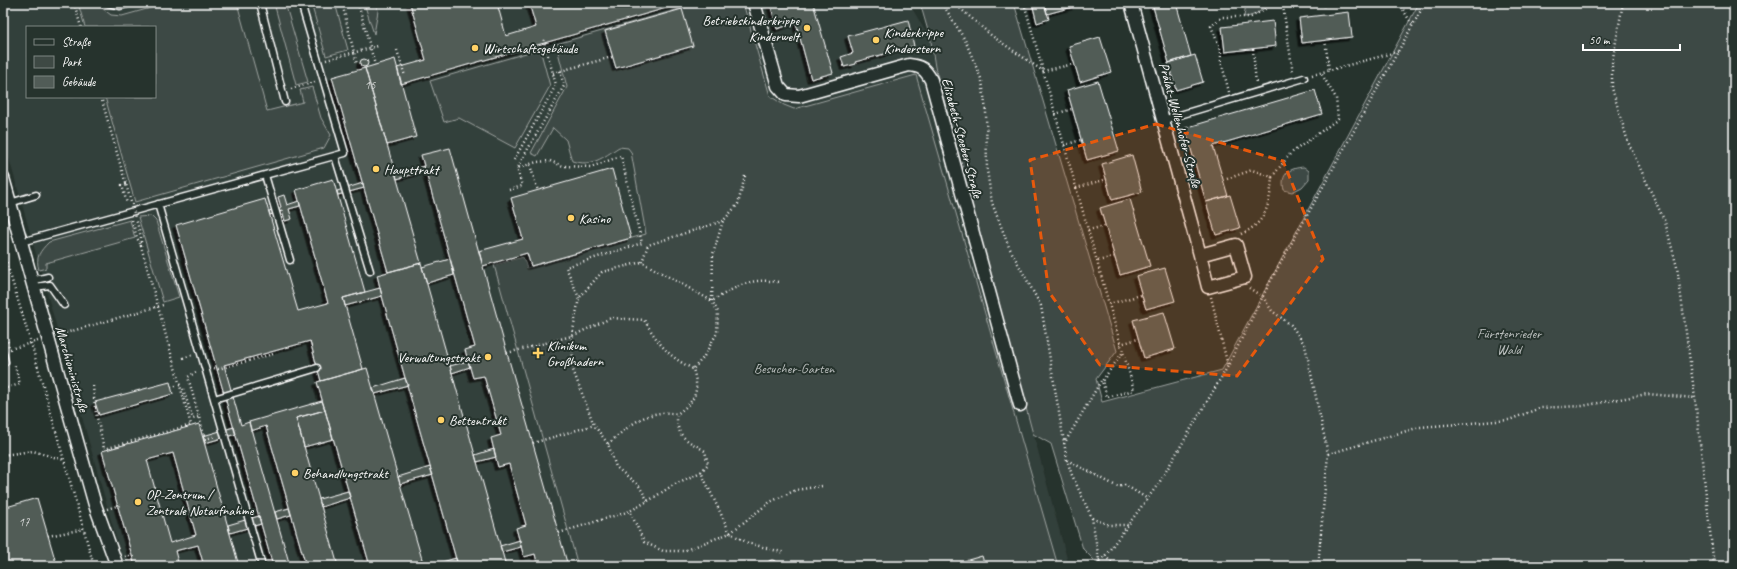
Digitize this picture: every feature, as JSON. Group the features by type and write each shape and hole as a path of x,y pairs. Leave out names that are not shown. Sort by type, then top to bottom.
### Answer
{"street":[{"name":"Elisabeth-Stoeber-Straße","path":"754,3 778,86 786,95 796,97 909,65 920,66 927,71 931,80 1020,405"},
{"name":"Prälat-Wellenhofer-Straße","path":"1130,3 1208,287"},
{"name":"Marchioninistraße","path":"3,178 33,284 46,337 95,505 120,562"},
{"path":"1200,255 1236,245 1245,277 1208,287"}],"lane":[{"path":"108,3 120,6 132,3"},
{"path":"260,3 285,102"},
{"path":"21,242 345,153 301,3"},
{"path":"1163,120 1304,78"},
{"path":"335,156 370,271"},
{"path":"265,175 290,260"},
{"path":"10,203 36,195"},
{"path":"158,204 262,566"},
{"path":"33,284 48,277"},
{"path":"33,284 50,285 64,305"},
{"path":"3,353 6,362"},
{"path":"214,399 317,368"}],"path":[{"path":"74,3 81,26"},
{"path":"342,3 357,65"},
{"path":"358,3 375,65"},
{"path":"942,3 965,40 982,82 986,111 987,170 992,203 1009,247 1041,306 1067,460 1072,475 1092,518 1100,566"},
{"path":"954,3 992,36 1043,71 1074,64"},
{"path":"1024,3 1134,390 1107,397 1102,380"},
{"path":"1231,100 1221,61 1221,51 1211,26 1222,17 1251,17 1267,8 1271,3"},
{"path":"1277,3 1283,6 1295,3"},
{"path":"1312,3 1325,6 1332,3"},
{"path":"1400,3 1413,26"},
{"path":"1099,560 1105,556 1148,499 1228,366 1263,297 1425,3"},
{"path":"1623,3 1612,63 1612,88 1628,142 1665,222 1677,267 1695,398 1714,566"},
{"path":"1283,6 1294,80"},
{"path":"514,160 556,85 543,37"},
{"path":"1325,40 1329,70"},
{"path":"327,60 378,46"},
{"path":"1253,49 1257,92"},
{"path":"397,50 405,76"},
{"path":"1304,78 1400,50"},
{"path":"553,73 612,57"},
{"path":"508,190 522,186 517,168 564,86 560,71"},
{"path":"1236,236 1259,224 1270,199 1272,177 1290,154 1338,119 1336,98 1321,73"},
{"path":"282,92 323,80"},
{"path":"101,98 136,218 141,237 141,246"},
{"path":"1055,114 1072,109"},
{"path":"1064,145 1081,140"},
{"path":"517,168 550,161 563,166 591,167 621,156 642,243"},
{"path":"530,165 538,191"},
{"path":"1228,179 1252,170 1272,177"},
{"path":"693,369 703,358 717,333 718,312 712,301 713,254 723,221 738,204 745,176"},
{"path":"1076,188 1107,179"},
{"path":"1194,191 1192,184 1200,181"},
{"path":"93,386 104,450 191,424 159,306 129,212 122,186 126,184"},
{"path":"579,298 566,267 642,243 648,245 723,221"},
{"path":"1088,230 1106,226"},
{"path":"642,262 648,245"},
{"path":"3,251 94,566"},
{"path":"1097,262 1114,257"},
{"path":"648,501 639,486 616,467 608,444 594,425 573,370 572,336 579,298 602,272 642,262 712,301"},
{"path":"712,301 742,284 761,280 778,282"},
{"path":"1208,287 1228,366"},
{"path":"1110,304 1141,295"},
{"path":"1263,297 1272,311 1292,325 1304,345 1328,454 1318,566"},
{"path":"46,337 164,305"},
{"path":"507,353 572,336 611,318 644,320 660,344 674,358 693,369 697,382 696,395 688,406 677,414 664,411 637,420 608,444"},
{"path":"3,326 20,384 3,389"},
{"path":"1120,344 1138,339"},
{"path":"10,349 25,345"},
{"path":"191,350 194,360"},
{"path":"1064,444 1102,380 1123,352"},
{"path":"214,367 218,369 272,354"},
{"path":"183,358 192,355"},
{"path":"195,366 196,374 188,377 205,439"},
{"path":"171,387 180,384"},
{"path":"180,384 186,396 193,419 199,417"},
{"path":"1328,454 1420,427 1509,420 1540,408 1582,406 1647,394 1695,398"},
{"path":"559,533 630,512 675,484 701,472 708,464 705,451 682,438 677,425 677,414"},
{"path":"533,443 594,425"},
{"path":"3,455 34,451 64,460"},
{"path":"1067,460 1118,487 1125,485 1148,499"},
{"path":"701,472 730,533 748,543 785,553"},
{"path":"630,512 644,542 663,551 683,551 730,533 770,502 796,490 822,486"},
{"path":"109,508 120,505"},
{"path":"1092,518 1109,525 1129,525"},
{"path":"48,536 84,529"},
{"path":"120,562 129,556 135,558"},
{"path":"1105,556 1116,566"}],"highlighted area":[{"path":"1156,124 1283,161 1323,259 1237,376 1100,365 1049,292 1030,160"}],"shaded area":[{"name":"Klinikum Großhadern","path":"3,3 909,3 931,41 934,64 1069,566 124,566 3,137"}],"green space":[{"path":"78,3 100,3 103,9 111,15 122,16 168,3 237,3 267,111 303,102 300,90 312,87 321,118 331,135 324,148 135,202 105,98 156,98 156,26 85,26"},
{"path":"274,3 285,3 308,82 296,85"},
{"path":"311,3 335,3 348,50 326,56"},
{"path":"364,3 376,3 378,11 374,34"},
{"name":"Besucher-Garten","path":"701,3 743,3 770,96 784,105 794,109 916,75 1058,566 578,566 494,265 523,257 527,268 646,234 631,152 628,148 619,147 602,158 592,162 579,163 572,161 566,140 553,128 537,156 531,153 567,87 556,44"},
{"name":"Fürstenrieder Wald","path":"920,3 1014,3 1117,351 1096,379 1102,402 1222,370 1419,3 1734,3 1734,566 1097,566 1096,562 1083,549 1051,444 1033,434 935,67 931,41"},
{"path":"1246,3 1269,3 1258,13 1244,17"},
{"path":"540,49 550,86 515,148 459,118 444,122 430,81"},
{"path":"1304,167 1309,171 1309,179 1302,187 1292,192 1284,190 1283,180 1287,173 1290,170"},
{"path":"151,216 156,221 179,297 163,302 138,217"},
{"path":"130,220 135,238 46,263 46,268 39,270 39,254 49,242"}],"building":[{"name":"Wirtschaftsgebäude","path":"410,3 497,3 506,36 536,27 529,3 684,3 401,84 397,68 426,60"},
{"path":"770,3 813,3 833,73 811,79 796,23 777,29"},
{"path":"1032,3 1044,3 1049,19 1037,23"},
{"path":"1044,3 1075,3 1076,6 1047,14"},
{"path":"1152,3 1176,3 1191,56 1169,63"},
{"path":"682,9 693,46 616,68 605,31"},
{"path":"1349,12 1352,37 1302,43 1299,18"},
{"path":"908,20 914,46 855,62 856,64 844,67 841,57 853,53 848,36"},
{"path":"1273,21 1276,46 1225,52 1222,27"},
{"path":"1100,37 1111,72 1080,82 1069,46"},
{"path":"1195,55 1203,82 1176,90 1168,63"},
{"path":"362,59 366,59 368,63 366,67 362,67 360,65 360,61"},
{"path":"395,59 416,137 387,145 365,68"},
{"name":"Haupttrakt","path":"365,68 421,263 388,272 332,77"},
{"path":"1098,81 1119,151 1087,160 1067,90"},
{"path":"1315,90 1322,114 1213,146 1228,196 1206,202 1185,128"},
{"name":"Verwaltungstrakt","path":"450,148 568,566 538,566 535,554 524,557 516,528 526,525 509,464 498,467 491,438 501,435 484,376 473,378 465,350 475,347 421,155"},
{"path":"1132,155 1142,192 1112,200 1102,164"},
{"path":"424,166 425,171 397,179 396,174"},
{"name":"Kasino","path":"612,169 631,238 531,266 527,253 483,266 479,251 523,239 511,198"},
{"path":"333,179 365,292 343,298 363,369 321,381 310,341 224,365 241,425 249,422 290,566 273,566 176,225 265,199 298,311 328,303 296,190"},
{"path":"363,183 364,188 338,195 337,191"},
{"path":"284,195 287,205 299,201 300,206 289,209 292,219 285,221 282,211 270,215 269,211 281,207 278,197"},
{"path":"1230,195 1240,228 1216,235 1206,202"},
{"path":"1130,199 1150,266 1120,275 1100,208"},
{"path":"450,259 454,275 427,283 422,267"},
{"name":"Bettentrakt","path":"421,263 506,566 458,566 382,296 377,275"},
{"path":"1165,268 1175,301 1146,309 1136,276"},
{"path":"380,288 382,296 345,306 343,298"},
{"path":"1164,312 1175,349 1144,358 1133,320"},
{"path":"468,361 470,367 452,373 450,366"},
{"path":"367,368 424,566 370,566 325,410 317,382"},
{"path":"405,378 408,385 375,394 373,388"},
{"path":"170,382 173,394 99,415 95,402"},
{"name":"Behandlungstrakt","path":"322,401 325,410 296,418 338,566 306,566 266,426 251,431 249,422"},
{"path":"325,410 333,439 304,447 296,418"},
{"name":"OP-Zentrum / Zentrale Notaufnahme","path":"199,424 239,566 204,566 198,545 175,551 179,566 135,566 102,451","holes":["173,453 196,535 170,543 147,460"]},
{"path":"234,427 236,434 205,443 203,436"},
{"path":"494,449 496,457 477,462 475,455"},
{"path":"430,467 433,475 400,484 398,477"},
{"path":"348,491 350,498 321,507 319,499"},
{"path":"37,498 57,566 3,566 3,508"},
{"path":"289,508 291,515 277,519 275,512"},
{"path":"259,516 261,524 230,533 228,525"},
{"path":"520,540 521,547 502,552 500,546"},
{"path":"982,556 985,566 947,566"},
{"path":"456,558 458,565 428,566"}],"place":[{"name":"Betriebskinderkrippe Kinderwelt","path":"807,28"},
{"name":"Kinderkrippe Kinderstern","path":"876,40"},
{"name":"Wirtschaftsgebäude","path":"475,48"},
{"name":"Haupttrakt","path":"376,169"},
{"name":"Kasino","path":"571,218"},
{"name":"Klinikum Großhadern","path":"538,353"},
{"name":"Verwaltungstrakt","path":"488,357"},
{"name":"Bettentrakt","path":"441,420"},
{"name":"Behandlungstrakt","path":"295,473"},
{"name":"OP-Zentrum / Zentrale Notaufnahme","path":"138,502"}]}
